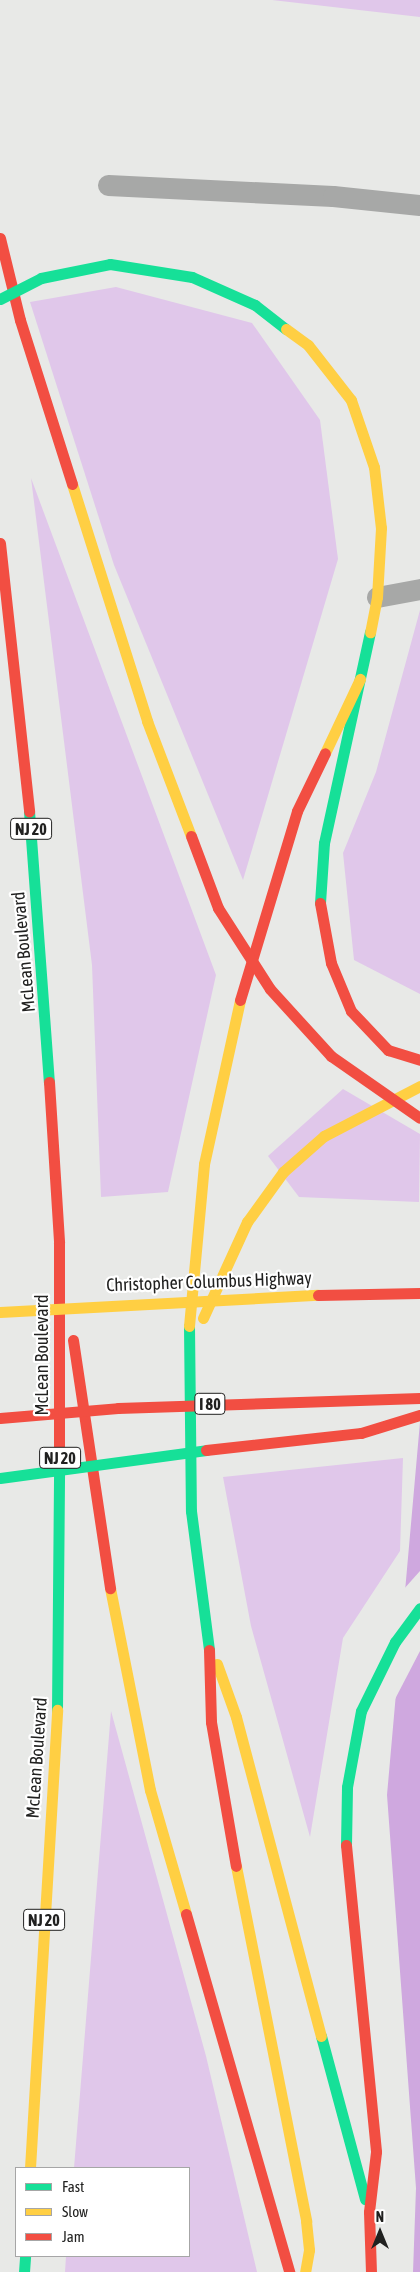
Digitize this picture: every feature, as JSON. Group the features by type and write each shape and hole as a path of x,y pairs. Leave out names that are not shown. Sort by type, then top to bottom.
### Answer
{"main road":[{"path":"0,238 20,320 147,721 218,908 270,989 331,1056 420,1118"},
{"path":"0,300 41,278 110,264 192,277 255,305 308,345 351,400 374,467 381,528 377,596 324,843 320,906 331,963 351,1010 388,1050 420,1060"},
{"name":"McLean Boulevard","path":"0,543 38,899 59,1243 59,1673 30,2167"},
{"path":"305,2272 309,2250 306,2221 250,1943 212,1722 209,1643 191,1511 186,1359 204,1164 238,1005 296,811 360,679"},
{"path":"186,1359 247,1222 284,1172 324,1136 384,1101 420,1086"},
{"path":"59,1243 131,1705 172,1870 289,2272"},
{"name":"Christopher Columbus Highway","path":"0,1312 253,1296 420,1293"},
{"name":"I 80","path":"0,1418 128,1408 420,1398"},
{"path":"0,1478 146,1456 362,1433 420,1415"},
{"path":"371,2272 368,2212 376,2152 346,1847 347,1787 362,1711 395,1642 420,1608"},
{"path":"209,1643 236,1717 368,2212"},
{"path":"24,2272 25,2257"}],"lane":[{"path":"108,184 333,196 420,205"},
{"path":"377,596 420,589"}],"shaded area":[{"path":"272,0 420,0 420,17"},
{"path":"116,287 252,323 320,420 338,559 243,880 114,565 30,302"},
{"path":"31,478 216,975 168,1192 101,1197 92,965"},
{"path":"420,610 420,994 354,960 343,853 376,772"},
{"path":"343,1089 420,1134 419,1202 299,1197 268,1156"},
{"path":"420,1422 420,2272 413,2272 416,2188 387,1795"},
{"path":"403,1458 400,1551 343,1638 310,1837 251,1626 223,1477"},
{"path":"111,1711 206,2056 257,2272 65,2272 66,2257 190,2257 190,2167 74,2167"}],"pier":[{"path":"420,1571 420,1651 393,1703 403,1590"}],"traffic: fast":[{"path":"41,278 110,264 192,277 255,305 286,329"},
{"path":"0,299 41,278"},
{"path":"320,903 324,843 370,632"},
{"path":"29,811 49,1082"},
{"path":"189,1326 191,1511 209,1650"},
{"path":"0,1478 206,1450"},
{"path":"57,1710 59,1457"},
{"path":"346,1845 347,1787 361,1711 395,1642 420,1608"},
{"path":"321,2036 365,2199"},
{"path":"24,2272 25,2257"}],"traffic: slow":[{"path":"286,329 308,345 351,400 374,467 381,528 377,597 370,632"},
{"path":"72,484 147,721 191,836"},
{"path":"325,753 360,679"},
{"path":"189,1326 204,1164 240,1000"},
{"path":"203,1318 247,1222 283,1172 324,1136 420,1086"},
{"path":"0,1312 318,1295"},
{"path":"110,1588 150,1790 186,1914"},
{"path":"217,1664 236,1717 321,2036"},
{"path":"30,2167 57,1710"},
{"path":"236,1866 306,2221 309,2250 305,2272"}],"traffic: jam":[{"path":"0,238 20,320 72,484"},
{"path":"0,543 29,811"},
{"path":"240,1000 297,811 325,753"},
{"path":"191,836 218,908"},
{"path":"320,903 331,963 351,1011 388,1050 420,1060"},
{"path":"218,908 270,989 331,1056 420,1118"},
{"path":"49,1082 59,1243 59,1457"},
{"path":"318,1295 420,1293"},
{"path":"73,1340 110,1588"},
{"path":"0,1418 118,1408 420,1398"},
{"path":"206,1450 361,1433 420,1415"},
{"path":"209,1650 211,1722 236,1866"},
{"path":"346,1845 376,2152 369,2212 371,2272"},
{"path":"186,1914 289,2272"}]}
